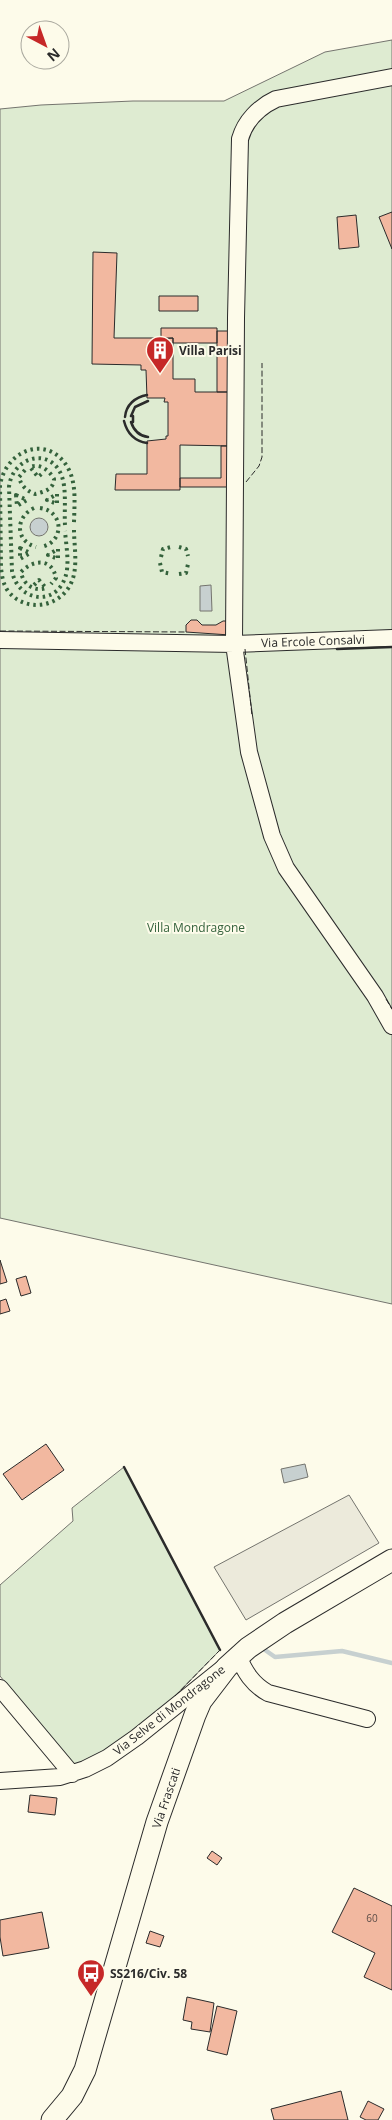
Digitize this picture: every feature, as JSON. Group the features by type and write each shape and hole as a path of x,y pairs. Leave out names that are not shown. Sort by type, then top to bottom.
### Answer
{"main road":[{"name":"Via Frascati","path":"52,2120 72,2096 85,2070 157,1822 195,1715 212,1684 238,1656 285,1623 392,1560"}],"street":[{"path":"392,77 276,99 261,108 244,128 240,139 236,318 234,644 252,766 278,851 294,882 375,996 392,1026"},
{"name":"Via Ercole Consalvi","path":"0,640 234,644 392,638"},
{"path":"238,1656 247,1675 257,1687 268,1693 366,1720"},
{"name":"Via Selve di Mondragone","path":"0,1781 52,1778 72,1774 107,1758 124,1747 238,1656"},
{"path":"0,1688 72,1774"}],"green space":[{"name":"Villa Mondragone","path":"392,40 392,1304 0,1218 0,109 41,105 133,101 224,101 325,52"},
{"path":"124,1467 220,1650 173,1698 127,1737 99,1757 73,1766 0,1676 0,1585 73,1521 72,1508"}],"shaded area":[{"path":"39,518 46,520 48,527 46,534 39,536 32,534 30,527 32,520"},
{"path":"211,585 212,611 200,611 200,586"},
{"path":"305,1464 308,1477 284,1483 281,1469"},
{"path":"349,1495 379,1543 246,1620 214,1567"}],"building":[{"path":"392,212 392,249 379,217"},
{"path":"356,215 359,247 339,249 337,217"},
{"name":"Villa Parisi","path":"93,252 117,253 114,338 173,338 173,379 195,379 195,392 233,392 233,446 180,445 180,490 115,490 116,474 147,474 147,441 166,439 166,436 168,436 168,402 164,402 165,398 147,398 146,370 141,370 141,365 92,364"},
{"path":"159,296 198,296 198,311 159,311"},
{"path":"161,328 217,328 217,343 173,343 173,338 161,339"},
{"path":"217,331 230,331 230,392 217,392"},
{"path":"221,446 231,446 231,487 180,487 180,478 221,478"},
{"path":"191,620 197,620 202,625 216,625 223,621 231,621 230,635 186,632 186,625"},
{"path":"0,1260 7,1282 0,1284"},
{"path":"26,1276 31,1293 21,1296 16,1279"},
{"path":"6,1299 10,1311 0,1314 0,1301"},
{"path":"46,1444 64,1470 22,1500 3,1474"},
{"path":"30,1795 57,1798 55,1815 28,1812"},
{"path":"212,1851 222,1858 217,1865 207,1858"},
{"path":"354,1888 392,1906 392,1990 364,1977 375,1953 332,1932"},
{"path":"42,1912 49,1948 3,1956 0,1920"},
{"path":"150,1931 164,1936 160,1947 146,1943"},
{"path":"187,1997 214,2003 210,2032 191,2029 192,2022 183,2020"},
{"path":"217,2006 237,2011 227,2055 207,2050"},
{"path":"341,2091 348,2120 274,2120 271,2109"},
{"path":"368,2101 384,2109 378,2120 366,2120 360,2117"}],"waterway":[{"path":"265,1650 275,1657 342,1651 392,1663"}],"hedge":[{"path":"74,525 72,476 61,459 52,452 41,449 30,450 20,454 4,472 0,485 1,568 2,577 8,591 24,603 34,605 52,602 60,597 67,590 74,575 74,530"},
{"path":"65,525 65,492 61,474 55,465 48,460 40,458 31,459 23,463 12,477 9,487 12,571 15,581 28,594 36,597 45,597 53,594 60,588 65,578 67,567 65,531"},
{"path":"25,470 19,477 21,483 35,494 50,488 54,479 44,468 30,467 38,477 44,472"},
{"path":"57,494 57,504 47,500 57,494"},
{"path":"16,495 27,500 17,506 16,495"},
{"path":"34,508 23,517 20,529 24,540 36,547"},
{"path":"40,508 48,510 54,515 59,527 54,539 49,544 41,547"},
{"path":"161,557 163,549 171,547"},
{"path":"179,547 186,549 188,556"},
{"path":"20,548 30,553 20,559 20,548"},
{"path":"58,549 58,559 48,555 58,549"},
{"path":"34,585 39,580 46,588 38,589 30,586 24,581 21,572 36,563 46,564 54,571 56,578 51,584"},
{"path":"160,563 162,572 172,574"},
{"path":"179,574 186,573 188,564"}],"fence":[{"path":"246,482 259,466 262,457 262,363"},
{"path":"0,631 186,632"},
{"path":"245,649 252,716"},
{"path":"386,999 392,1009"},
{"path":"175,1696 220,1650"}],"wall":[{"path":"125,417 127,409 132,402 147,395"},
{"path":"148,401 135,407 131,416 133,416 133,422 131,422 135,430 142,436 148,437"},
{"path":"124,421 132,436 147,443"},
{"path":"337,649 392,647"},
{"path":"124,1467 220,1650"}],"place":[{"name":"Villa Parisi","path":"160,374"},
{"name":"SS216/Civ. 58","path":"91,1997"}]}
